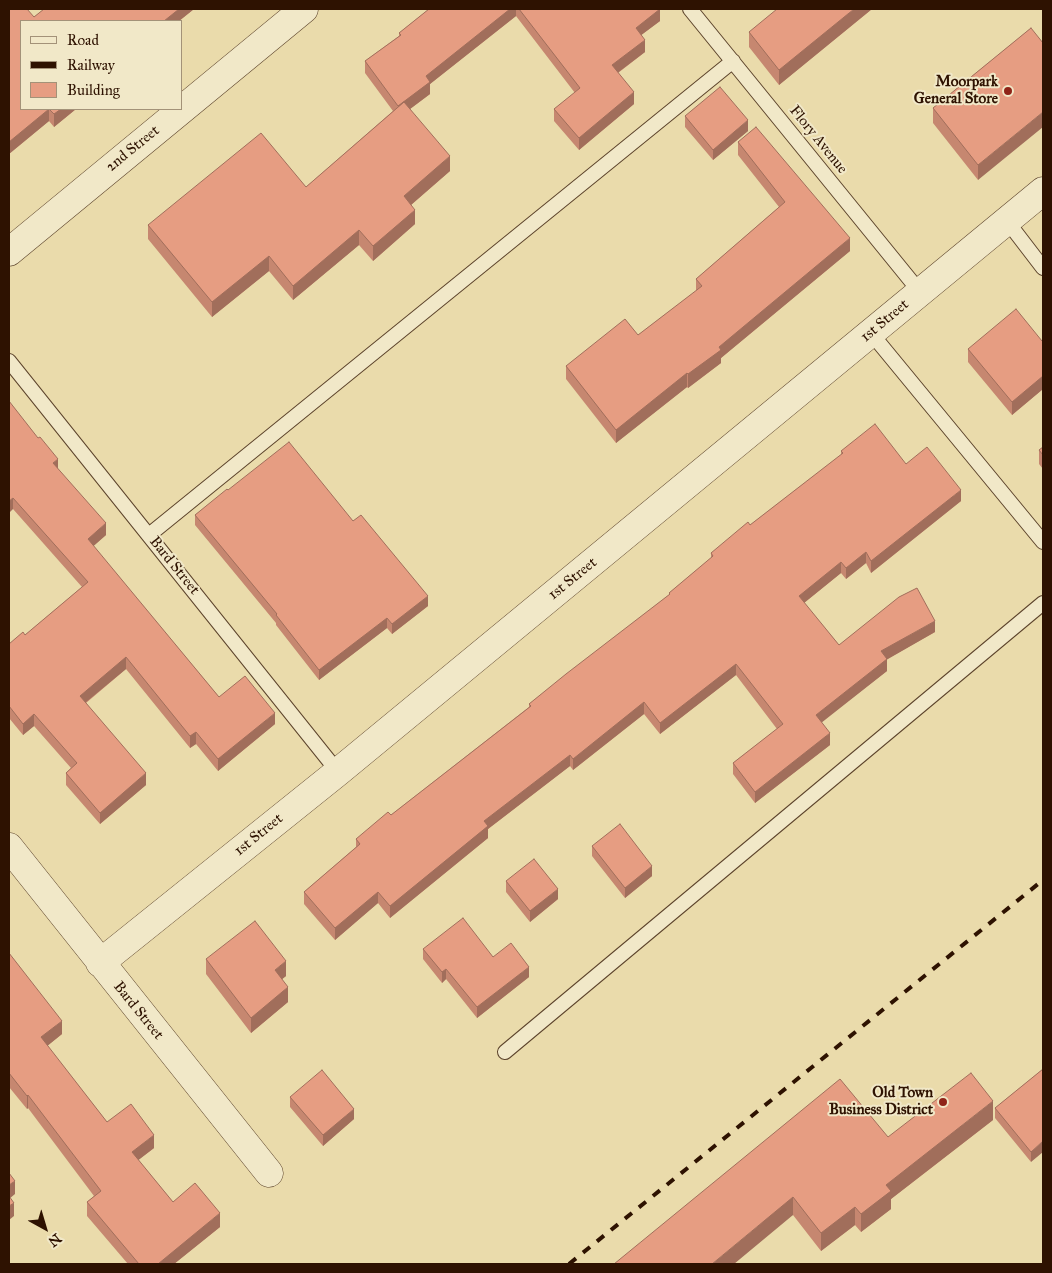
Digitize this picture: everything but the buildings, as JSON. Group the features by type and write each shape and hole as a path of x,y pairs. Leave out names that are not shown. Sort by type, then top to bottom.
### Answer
{"street":[{"name":"2nd Street","path":"182,109 304,9"},
{"name":"2nd Street","path":"9,252 181,110"},
{"name":"1st Street","path":"100,963 338,772 1043,192"},
{"name":"Bard Street","path":"9,848 269,1173"}],"lane":[{"name":"Flory Avenue","path":"690,9 920,292"},
{"path":"149,535 733,61"},
{"path":"1007,221 1043,268"},
{"path":"871,333 1043,542"},
{"name":"Bard Street","path":"9,361 338,772"},
{"path":"505,1052 1043,604"}],"railway":[{"path":"569,1264 1043,880"}],"place":[{"name":"Moorpark General Store","path":"1008,91"},
{"name":"Old Town Business District","path":"943,1102"}]}
